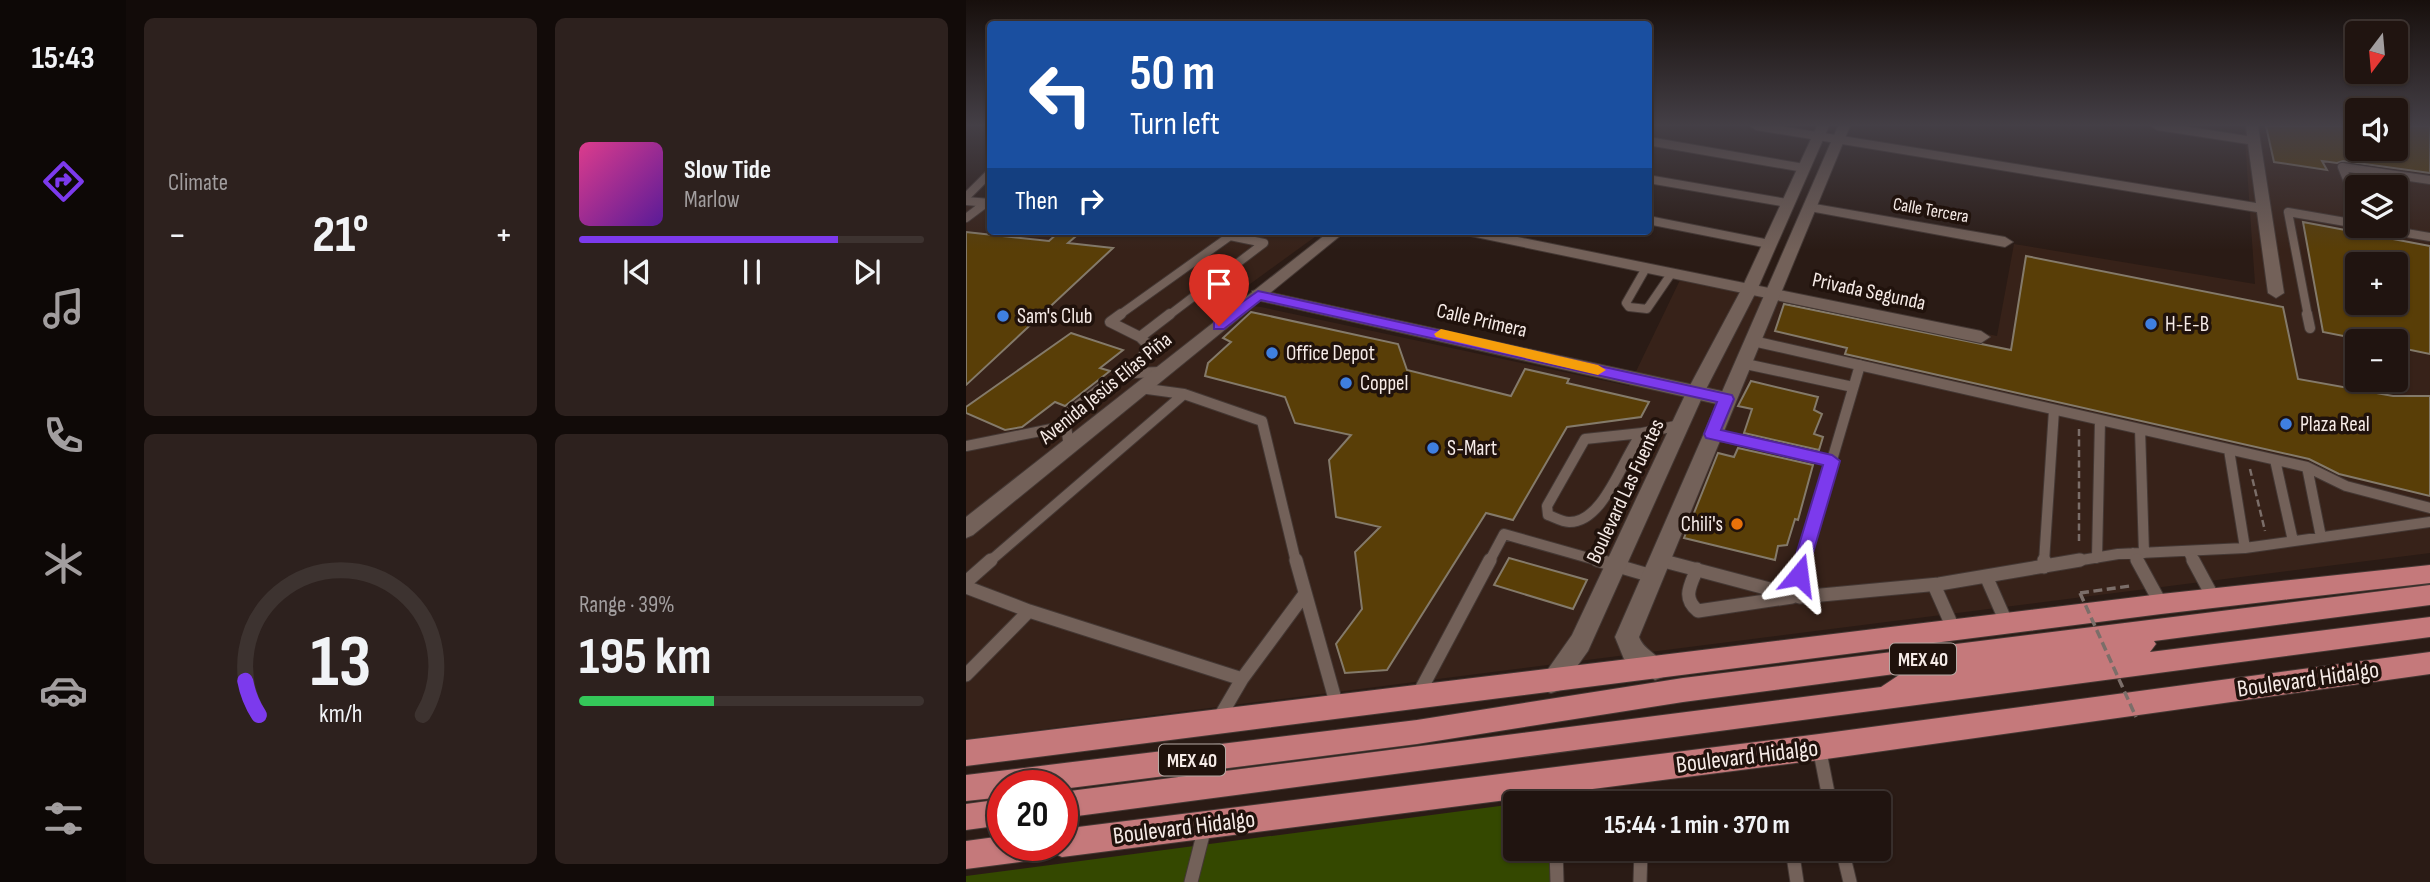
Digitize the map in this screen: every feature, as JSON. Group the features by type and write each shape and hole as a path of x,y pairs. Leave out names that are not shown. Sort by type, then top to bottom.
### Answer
{"main road":[{"path":"966,753 2161,604 2430,574"},
{"name":"Boulevard Hidalgo","path":"966,788 1417,732 1683,690 2430,595"},
{"path":"2201,624 2203,600"},
{"name":"Boulevard Hidalgo","path":"1883,698 1909,682 1936,672 2178,639 2190,634 2201,624"},
{"name":"Boulevard Hidalgo","path":"1078,803 2430,627"},
{"name":"Boulevard Hidalgo","path":"1078,841 1819,747 2430,663"},
{"path":"966,817 987,814"},
{"path":"966,855 987,852"}],"street":[{"path":"1655,669 1632,651 1627,637 1826,167"},
{"path":"2032,167 2265,209"},
{"path":"2258,167 2276,293"},
{"name":"Boulevard Las Fuentes","path":"1551,682 1580,643 1695,393 1749,290 1804,168"},
{"path":"1652,179 1787,203"},
{"path":"966,199 987,203"},
{"name":"Calle Tercera","path":"1809,207 2005,242"},
{"name":"Avenida Jesús Elías Piña","path":"966,529 1069,447 1137,381 1161,372 1334,235"},
{"path":"1485,235 1749,290"},
{"name":"Privada Segunda","path":"1749,290 1981,337"},
{"name":"Calle Primera","path":"1258,295 1695,393"},
{"path":"1695,393 1726,399"},
{"path":"1667,455 1699,464"}],"lane":[{"path":"1799,167 1804,168"},
{"path":"2343,167 2396,175"},
{"path":"966,199 987,176"},
{"path":"2408,177 2430,180"},
{"path":"966,218 987,204"},
{"path":"2310,328 2288,212 2345,222"},
{"path":"1652,221 1769,244"},
{"path":"2408,233 2430,237"},
{"path":"1137,381 1149,346 1140,337 1110,323 1230,236 1264,243 1140,337"},
{"path":"1646,268 1628,296 1626,303 1629,307 1640,310 1652,306 1671,274"},
{"path":"1753,341 2308,467 2346,486 2430,508"},
{"path":"1741,363 1853,387"},
{"path":"1792,597 1860,365"},
{"path":"1069,447 1066,426 1071,411 1105,384 1137,381 1262,421 1304,596 1337,706"},
{"path":"966,582 1184,394"},
{"path":"2043,567 2054,410"},
{"path":"2096,558 2100,420"},
{"path":"1643,432 1630,444 1596,513 1581,522 1563,524 1548,515 1547,506 1585,439 1680,425"},
{"path":"966,446 1066,426"},
{"path":"2140,429 2139,553 2161,604"},
{"path":"1712,434 1832,461"},
{"path":"2229,450 2245,548"},
{"path":"2275,460 2293,541"},
{"path":"2308,467 2322,537"},
{"path":"1697,569 1687,595 1689,604 1698,611 1792,597 1934,585 2096,558 2139,553 2245,548 2430,522"},
{"path":"1417,696 1504,534 1615,567 1697,569 1792,597"},
{"path":"2188,551 2203,600"},
{"path":"1986,576 2007,624"},
{"path":"1934,585 1954,630"},
{"path":"966,587 1029,611 1242,679"},
{"path":"1216,723 1242,679 1304,596"},
{"path":"966,675 1029,611"},
{"path":"1819,747 1828,791"},
{"path":"1191,882 1205,825"},
{"path":"1556,861 1556,882"},
{"path":"1640,882 1641,861"},
{"path":"1794,861 1797,882"},
{"path":"1845,861 1850,882"}],"path":[{"path":"2078,561 2079,415"},
{"path":"2246,453 2269,544"},
{"path":"2081,593 2136,717"}],"shaded area":[{"path":"2247,167 2430,167 2430,553 966,739 966,205 987,207 987,235 1318,235 1224,303 1261,307 1629,386 1680,280 1783,291 1997,336 2014,244 2255,284"}],"green space":[{"path":"1503,806 1503,861 1564,861 1564,882 966,882 966,876"}],"building":[{"path":"2388,167 2430,167 2430,173"},
{"path":"2303,222 2345,230 2345,238 2388,238 2430,246 2430,354 2408,349 2408,329 2345,329 2345,336 2323,332"},
{"name":"Sam's Club","path":"966,232 1049,241 1056,235 1077,235 1068,243 1113,248 966,385"},
{"path":"2026,256 2283,307 2298,379 2345,387 2345,392 2430,396 2430,496 2339,474 2309,459 1845,354 1847,348 1775,331 1784,304 2011,350"},
{"path":"1251,312 1398,344 1407,370 1511,396 1525,369 1569,379 1567,383 1649,402 1641,417 1567,427 1513,520 1486,513 1387,670 1345,673 1336,644 1362,609 1355,552 1380,527 1336,517 1329,460 1351,435 1295,423 1285,397 1205,376 1208,363 1231,342 1223,338"},
{"path":"1071,333 1123,350 1100,368 1110,371 1065,406 1055,402 1022,427 1005,430 966,413 966,407"},
{"path":"1751,381 1818,397 1814,410 1822,414 1814,434 1823,437 1819,450 1744,433 1752,409 1738,406"},
{"path":"1738,448 1813,465 1798,520 1795,519 1787,545 1778,546 1775,560 1684,538 1718,453 1734,457"},
{"path":"1509,558 1587,580 1573,609 1494,585"}],"slow traffic":[{"path":"1441,334 1598,370"}],"place":[{"name":"Sam's Club","path":"1003,316"},
{"name":"H-E-B","path":"2151,324"},
{"name":"Office Depot","path":"1272,353"},
{"name":"Coppel","path":"1346,383"},
{"name":"Plaza Real","path":"2286,424"},
{"name":"S-Mart","path":"1433,448"},
{"name":"Chili's","path":"1737,524"}],"route":[{"path":"1219,326 1258,295 1726,399 1712,434 1832,461 1799,575"}]}
